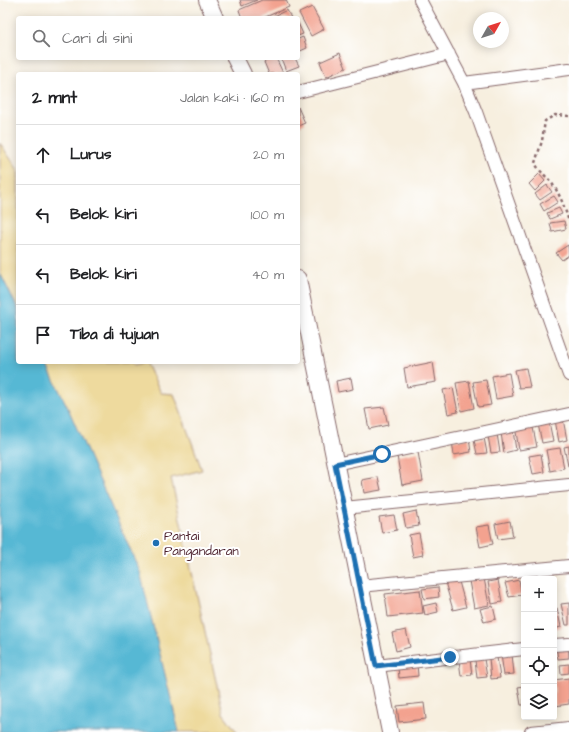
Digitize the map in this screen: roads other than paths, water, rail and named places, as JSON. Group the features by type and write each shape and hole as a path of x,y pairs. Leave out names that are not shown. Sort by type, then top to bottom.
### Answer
{"street":[{"path":"206,0 214,16"},
{"path":"420,0 464,83 476,112 569,375"},
{"path":"300,91 449,54"},
{"path":"236,60 242,72"},
{"path":"464,83 569,69"},
{"path":"300,289 359,586 390,732"},
{"path":"335,464 569,414"},
{"path":"344,508 569,485"},
{"path":"359,586 569,566"},
{"path":"557,645 569,644"},
{"path":"376,666 521,649"},
{"path":"531,732 569,728"}],"water":[{"path":"0,273 16,305 16,364 46,364 67,406 140,572 179,732 0,732"}],"place":[{"name":"Pantai Pangandaran","path":"156,543"}]}
